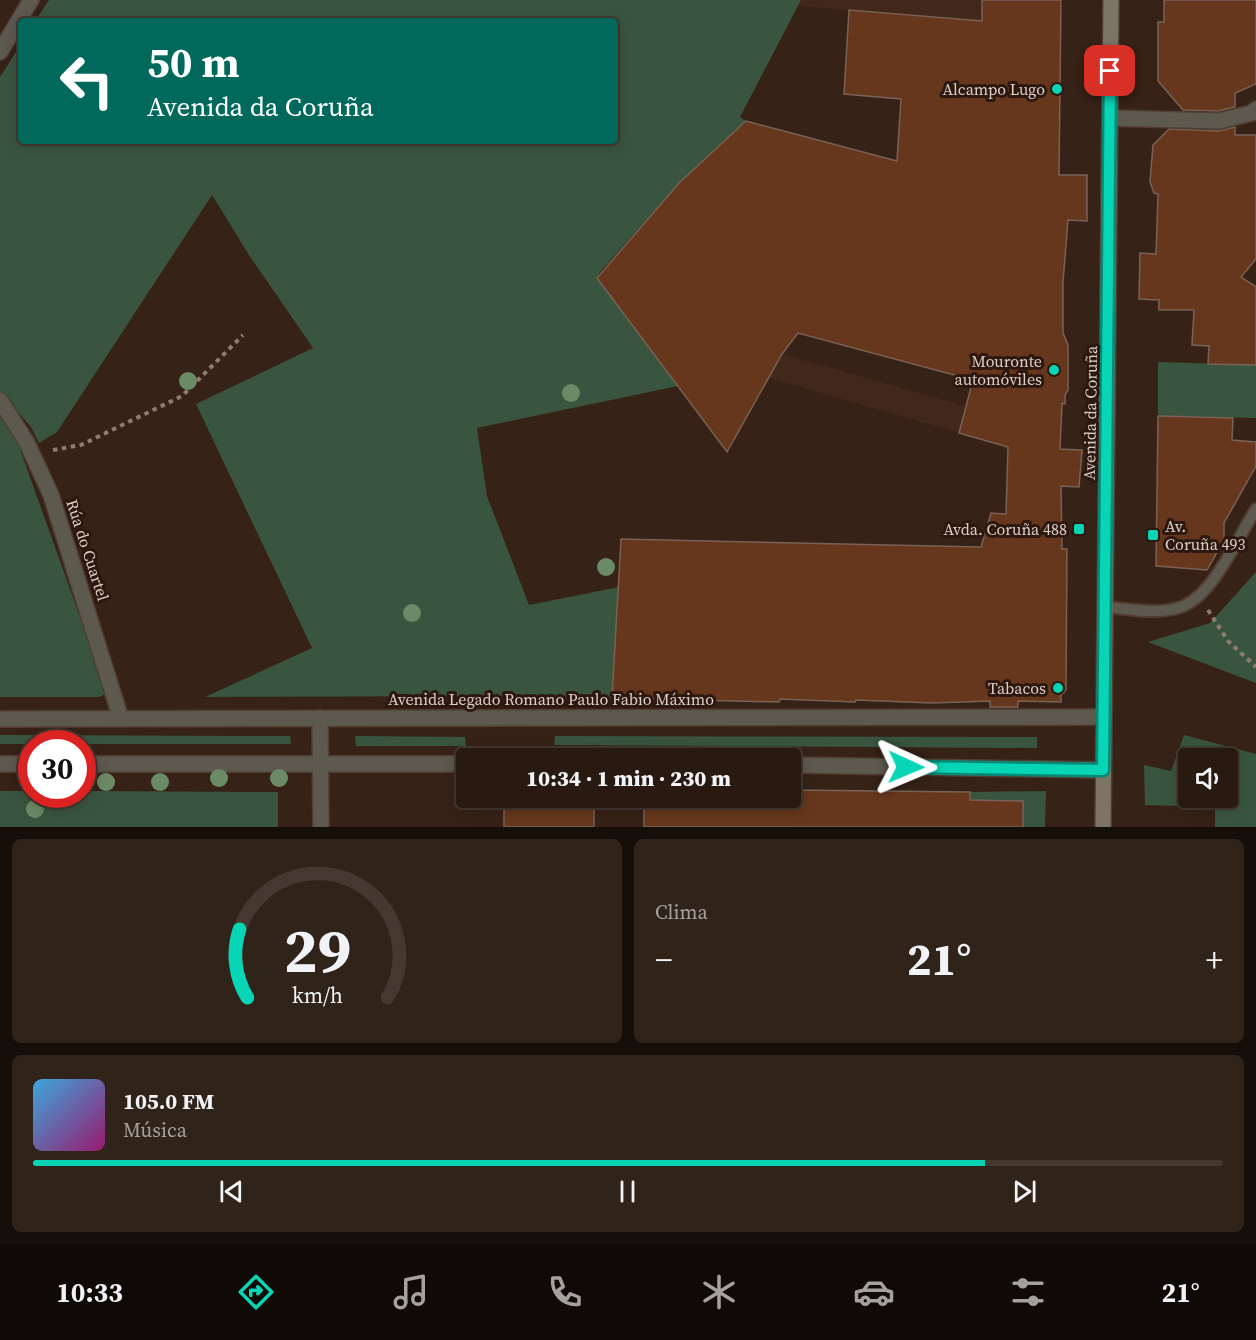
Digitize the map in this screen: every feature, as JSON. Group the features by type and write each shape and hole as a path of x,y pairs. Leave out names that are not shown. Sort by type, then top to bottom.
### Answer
{"street":[{"path":"20,18 31,0"},
{"name":"Avenida da Coruña","path":"1103,827 1102,717 1107,608 1111,0"},
{"path":"0,52 18,22"},
{"path":"1110,118 1219,121 1252,113 1256,109"},
{"name":"Rúa do Cuartel","path":"0,400 32,453 55,506 121,719"},
{"name":"Avenida Legado Romano Paulo Fabio Máximo","path":"0,719 1102,717"},
{"path":"320,718 321,827"},
{"path":"0,764 18,764"},
{"path":"96,764 456,764"},
{"path":"801,765 1103,770"}],"lane":[{"path":"1107,608 1144,611 1180,608 1200,597 1256,509"}],"path":[{"path":"32,453 81,445 182,396 243,334"},
{"path":"1200,597 1228,641 1256,667"}],"shaded area":[{"path":"801,0 1061,0 1061,29 799,6"},
{"path":"782,354 993,414 1009,422 1061,430 1061,449 1005,449 1002,445 769,378"}],"green space":[{"path":"49,0 801,0 740,117 746,121 680,182 597,278 678,386 477,428 487,496 529,605 619,587 612,698 532,696 205,697 312,648 196,404 313,348 249,255 212,195 57,432 39,443 31,427 0,392 0,77 18,49 18,144 618,144 618,18 37,18"},
{"path":"1158,362 1256,365 1256,418 1158,416"},
{"path":"0,416 15,435 107,693 99,697 0,697"},
{"path":"1256,572 1256,683 1148,642 1210,623"},
{"path":"0,735 18,735 18,744 0,744"},
{"path":"96,735 290,736 291,744 96,744"},
{"path":"1184,735 1233,748 1179,748"},
{"path":"355,736 465,737 466,746 356,746"},
{"path":"555,736 1037,737 1037,748 554,745"},
{"path":"1238,749 1256,754 1256,827 1215,827 1215,808 1238,808"},
{"path":"1178,752 1178,806 1145,805 1144,765 1171,771"},
{"path":"0,791 18,791 18,808 96,808 96,791 278,792 278,827 0,827"},
{"path":"1046,791 1045,827 1023,827 1023,801 970,800 970,792"}],"building":[{"path":"982,0 1061,0 1059,175 1087,175 1087,221 1068,220 1063,282 1063,333 1068,345 1068,390 1065,395 1065,404 1062,403 1060,449 1082,450 1079,487 1061,486 1062,549 1067,549 1066,690 1061,695 1061,702 1018,701 1018,707 990,707 990,701 932,703 780,699 779,702 612,698 621,539 981,547 991,513 1006,514 1008,447 959,433 973,380 798,333 782,354 727,452 597,278 680,182 746,121 897,161 901,99 844,94 849,10 982,21"},
{"path":"1164,0 1256,0 1256,84 1235,93 1235,107 1218,111 1183,110 1158,81 1158,22 1164,22"},
{"path":"1235,127 1235,135 1256,135 1256,259 1241,277 1256,287 1256,365 1208,364 1209,346 1192,345 1194,310 1159,310 1159,300 1139,299 1140,253 1156,254 1158,194 1154,193 1150,182 1153,145 1169,129 1219,131"},
{"path":"1158,416 1233,418 1232,440 1256,442 1256,466 1224,523 1224,540 1207,570 1156,566"},
{"path":"801,790 970,792 970,800 1023,801 1023,827 644,827 644,808 801,808"},
{"path":"504,808 594,808 594,827 504,827"}],"place":[{"name":"Alcampo Lugo","path":"1057,89"},
{"name":"Mouronte automóviles","path":"1054,370"},
{"name":"Avda. Coruña 488","path":"1079,529"},
{"name":"Av. Coruña 493","path":"1153,535"},
{"name":"Tabacos","path":"1058,688"}],"route":[{"path":"906,767 1103,770 1102,717 1107,608 1110,71"}]}
